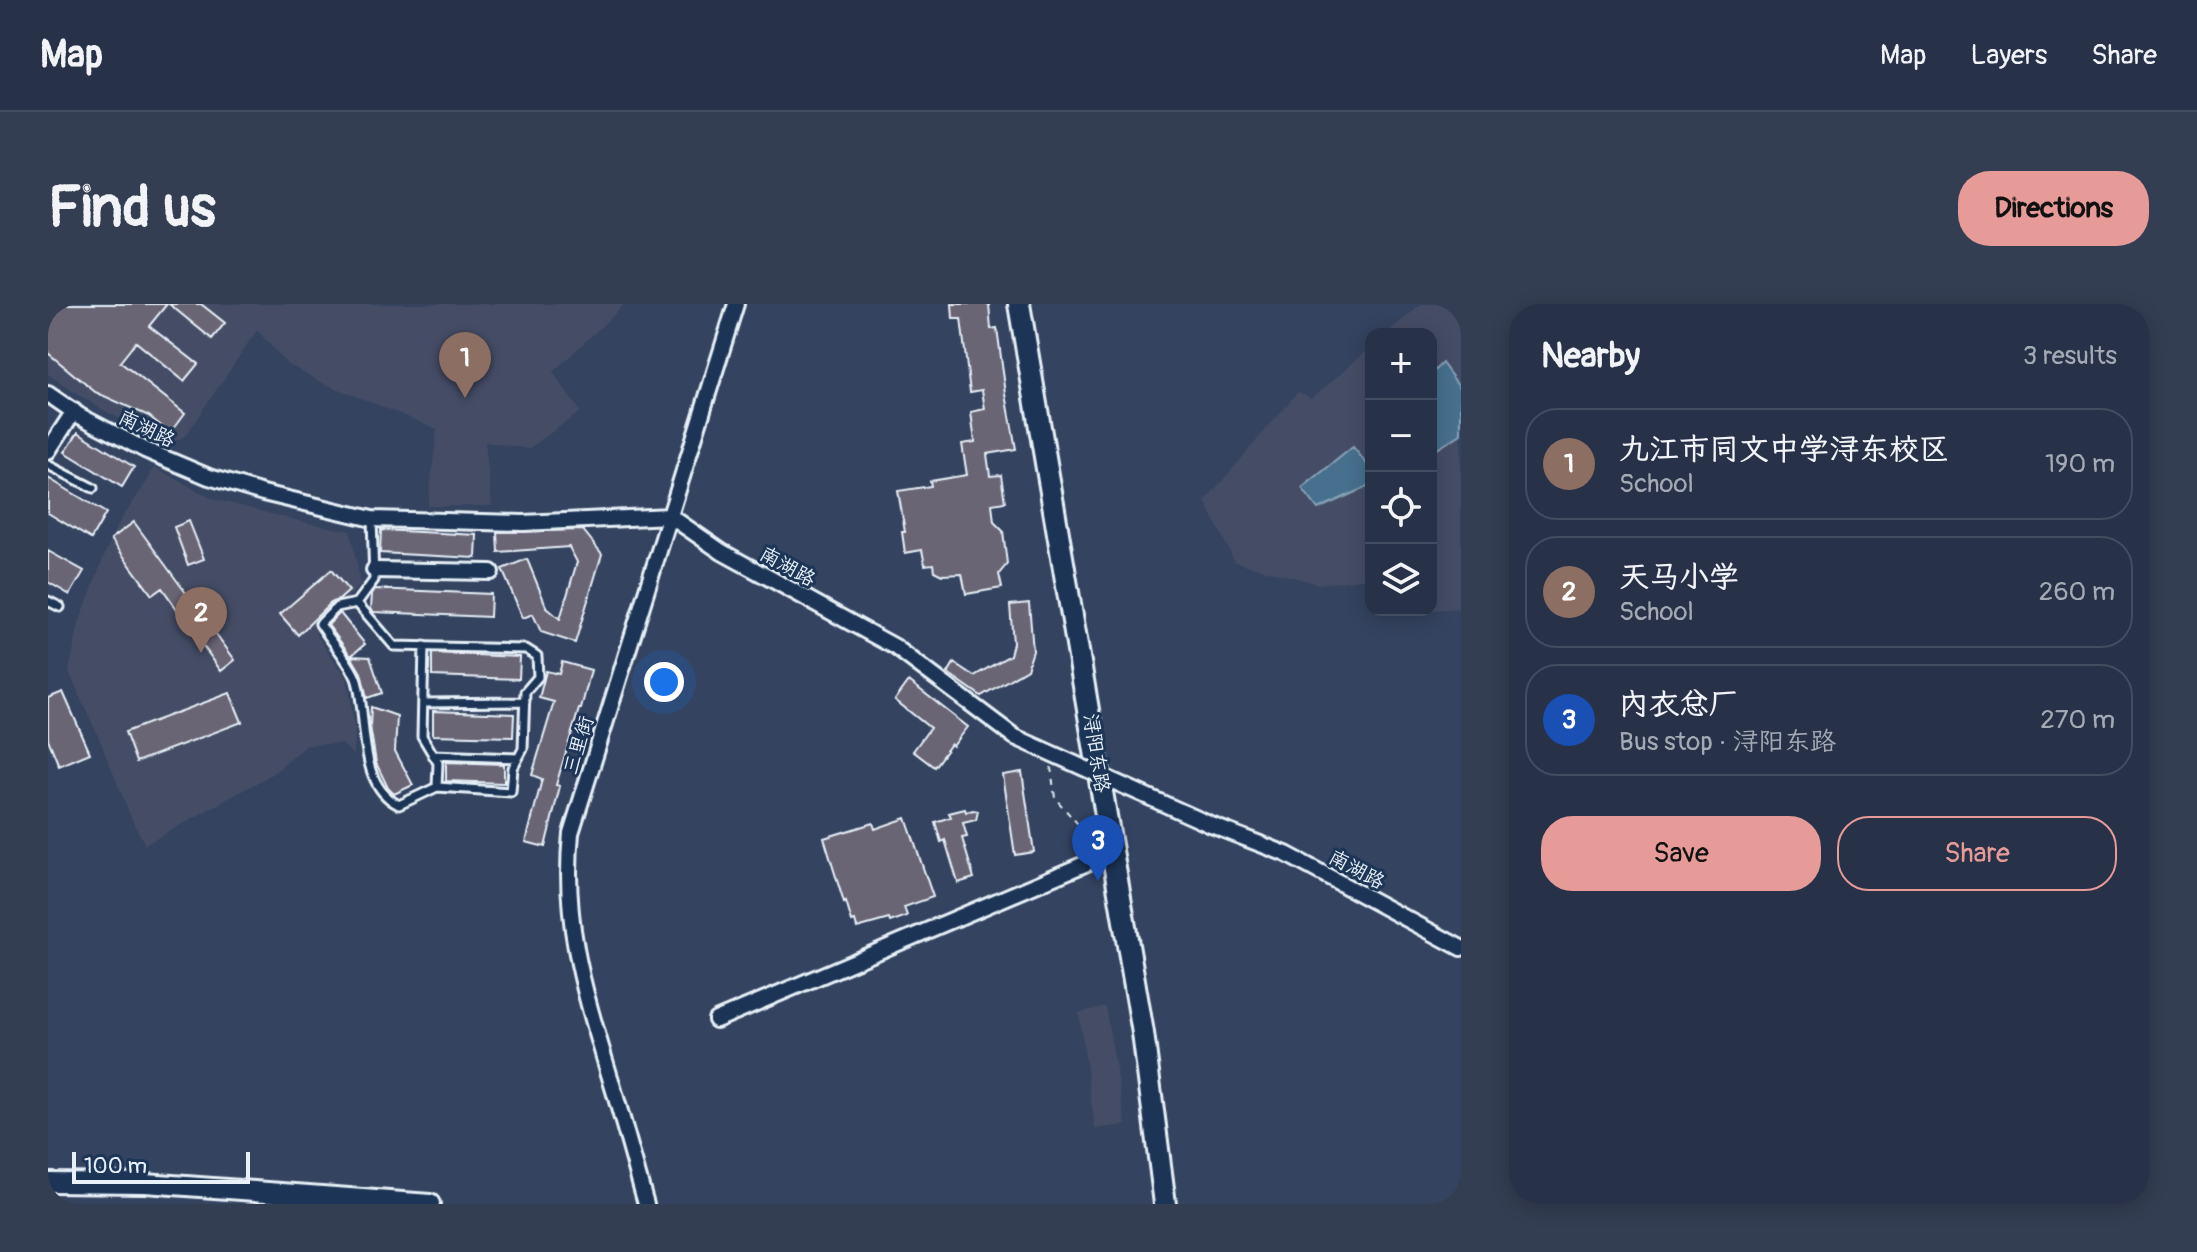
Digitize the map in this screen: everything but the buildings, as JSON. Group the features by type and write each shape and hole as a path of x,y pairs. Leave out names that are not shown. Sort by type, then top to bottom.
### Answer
{"main road":[{"name":"浔阳东路","path":"1019,304 1143,1033 1165,1204"}],"street":[{"name":"三里街","path":"646,1204 585,998 570,921 568,869 571,833 736,304"},
{"name":"南湖路","path":"48,394 145,450 209,477 372,519 523,523 670,516 722,552 895,647 1015,737 1211,825 1286,854 1461,948"},
{"path":"48,451 74,411"},
{"path":"374,570 491,572"},
{"path":"716,1020 1112,844"},
{"path":"48,1182 145,1183 430,1204"}],"lane":[{"path":"48,465 93,488"},
{"path":"357,603 394,646 526,649 537,656 538,677 525,692 523,749 513,768 511,792 437,787 399,805 387,799 370,768 357,679 320,624 337,607 357,603 374,580 372,519"},
{"path":"48,601 60,607"},
{"path":"424,646 422,736 438,763 437,787"},
{"path":"423,703 525,702"},
{"path":"433,755 518,758"}],"path":[{"path":"1048,752 1055,798 1085,832 1112,844"}],"shaded area":[{"path":"48,304 625,304 553,372 580,412 528,449 485,442 492,506 428,506 437,429 323,383 287,364 257,330 185,436 166,446 48,374"},
{"path":"1421,304 1461,304 1461,608 1437,610 1437,328 1393,328"},
{"path":"1365,352 1365,579 1319,584 1235,562 1205,501 1298,392 1312,398"},
{"path":"1442,363 1461,389 1461,434 1437,449 1437,400 1437,368"},
{"path":"1353,447 1365,462 1365,488 1318,509 1302,488"},
{"path":"154,467 213,499 350,531 361,584 315,633 347,678 355,729 354,755 341,744 307,745 274,773 145,845 69,672 79,623 104,556 119,523"},
{"path":"1105,1006 1126,1125 1095,1129 1079,1013"}],"place":[{"name":"九江市同文中学浔东校区","path":"465,398"},
{"name":"天马小学","path":"201,653"},
{"name":"内衣总厂","path":"1098,881"}]}
